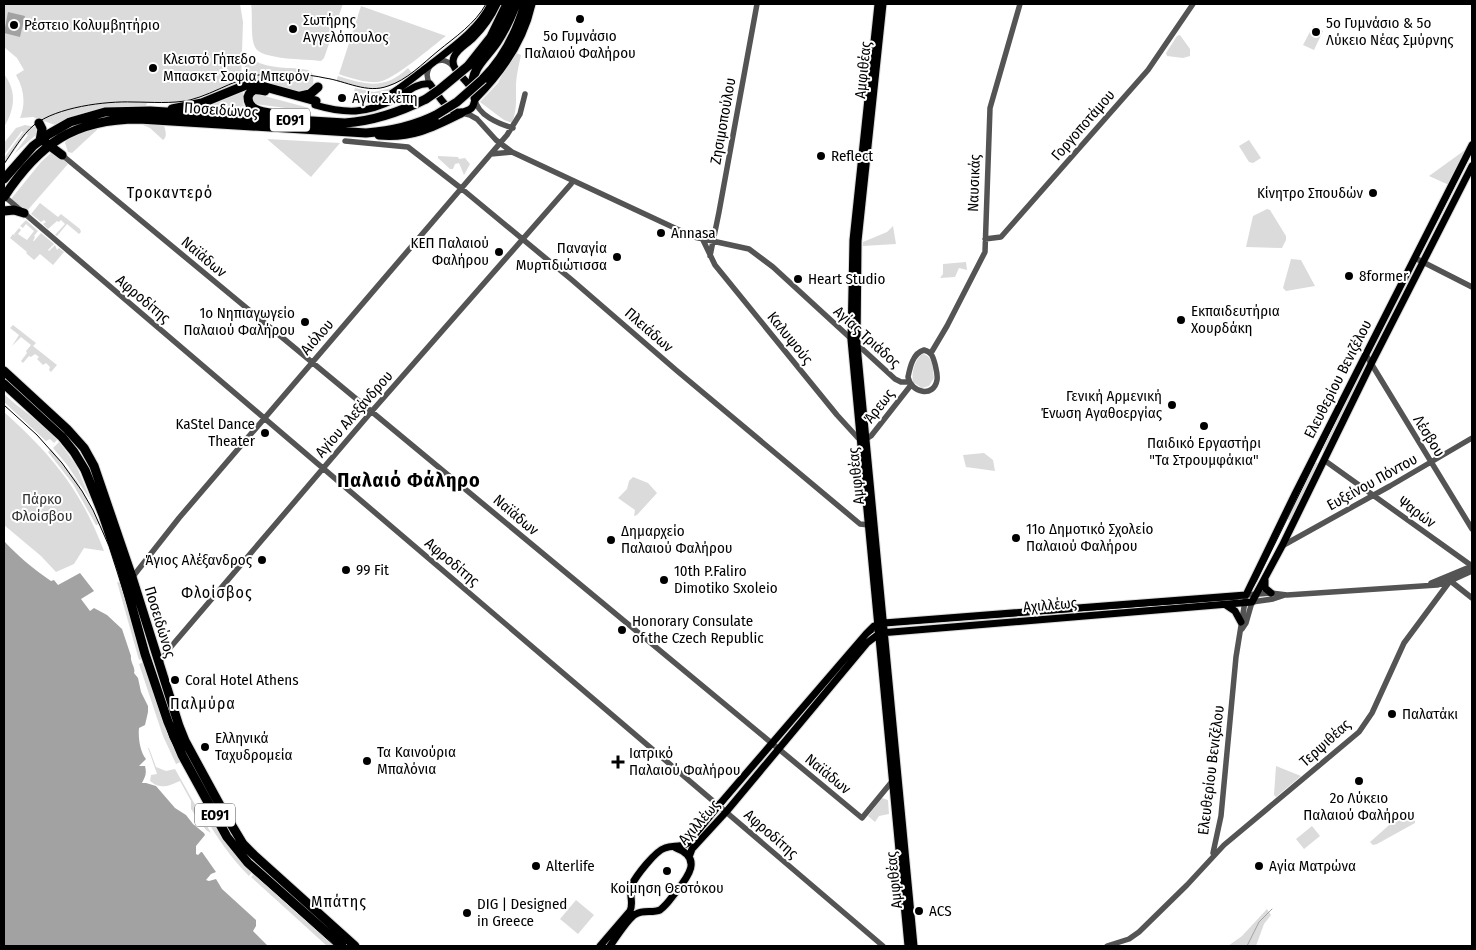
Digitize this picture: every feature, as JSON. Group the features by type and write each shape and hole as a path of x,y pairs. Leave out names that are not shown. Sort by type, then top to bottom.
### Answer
{"highway":[{"name":"Ποσειδώνος","path":"4,179 40,141 60,127 93,114 116,111 150,112 335,123 363,121 383,116 426,99 468,66 491,37 507,4"},
{"path":"473,93 472,78 475,71 501,36 516,4"},
{"name":"Ποσειδώνος","path":"4,196 26,168 49,145 68,133 94,124 130,119 366,133 397,129 419,123 450,107 483,79 508,46 518,26 525,4"},
{"path":"473,93 496,76 523,29 531,4"},
{"path":"150,112 202,103 252,83 301,96 316,103"},
{"path":"301,96 310,94 318,87"},
{"path":"316,103 257,89 251,91 248,97 250,106 257,110 335,123"},
{"path":"341,132 393,137 404,136 422,131 462,113"},
{"path":"39,123 42,129 40,141 62,155"},
{"path":"62,155 60,150 61,142 68,133"},
{"path":"4,211 14,210 24,213"},
{"name":"Ποσειδώνος","path":"4,371 68,429 84,448 99,477 185,741 235,832 254,855 355,946"},
{"name":"Ποσειδώνος","path":"4,384 62,437 85,470 103,515 142,646 173,736 227,837 248,863 342,946"}],"main road":[{"path":"316,103 355,107 374,103 390,95 475,27 491,4"},
{"path":"316,103 341,111 366,110 394,99 419,84 430,84 454,112 462,113 472,108 473,93 453,66 453,61 455,54 482,28 497,4"},
{"name":"Αμφιθέας","path":"878,4 853,240 851,326 881,624"},
{"name":"Αμφιθέας","path":"854,343 858,241 883,4"},
{"name":"Ελευθερίου Βενιζέλου","path":"1246,595 1472,145"},
{"name":"Ελευθερίου Βενιζέλου","path":"1248,603 1256,594 1282,546 1472,166"},
{"name":"Αμφιθέας","path":"863,439 869,525 882,632 895,778 908,946"},
{"path":"1264,580 1265,588 1271,593"},
{"name":"Αχιλλέως","path":"676,848 688,843 866,634 881,624 1246,595"},
{"name":"Αχιλλέως","path":"676,848 682,850 689,857 692,849 726,812 867,643 882,632 1248,603"},
{"path":"1226,605 1235,611 1241,626"},
{"name":"Αμφιθέας","path":"895,778 914,946"},
{"path":"610,946 632,913 630,892 634,880 658,852 666,847 676,848"},
{"path":"600,946 632,913 654,912 663,908 688,878 691,867 689,857"},
{"path":"632,902 644,912"}],"street":[{"name":"Ζησιμοπούλου","path":"713,242 757,4"},
{"name":"Ναυσικάς","path":"931,353 984,257 990,108 1020,4"},
{"name":"Γοργοποτάμου","path":"985,238 1001,237 1156,60 1194,4"},
{"path":"430,84 427,79 427,73 432,63 444,60 453,66"},
{"path":"473,93 476,104 481,110 505,126 513,128"},
{"name":"Αιόλου","path":"125,585 182,514 513,128 520,114 525,94"},
{"name":"Αγίας Τριάδος","path":"462,113 473,116 500,143 512,152 573,182 689,235 703,240 752,250 895,379 910,384"},
{"path":"491,154 512,152 507,144 508,130 505,126"},
{"path":"493,136 500,138 507,135"},
{"name":"Πλειάδων","path":"345,141 408,147 572,280 860,524 869,525"},
{"name":"Ναϊάδων","path":"62,155 862,818 895,778"},
{"name":"Αγίου Αλεξάνδρου","path":"159,663 323,468 573,182"},
{"name":"Αφροδίτης","path":"4,196 883,946"},
{"path":"703,240 712,236 716,230"},
{"name":"Καλυψούς","path":"703,240 710,256 833,411 856,437 863,439"},
{"path":"710,256 713,242"},
{"path":"1415,258 1472,287"},
{"path":"837,327 843,329 851,326"},
{"path":"924,350 931,353 938,376 935,386 924,392 915,390 910,384 908,374 916,355 924,350"},
{"name":"Λέσβου","path":"1366,355 1472,529"},
{"name":"Άρεως","path":"863,439 873,434 910,384"},
{"name":"Ευξείνου Πόντου","path":"1282,546 1374,496 1472,438"},
{"name":"Ψαρών","path":"1324,460 1472,566"},
{"path":"128,565 134,567 141,565"},
{"path":"1450,579 1472,566"},
{"path":"1450,579 1466,575 1472,571"},
{"path":"1464,591 1463,582 1466,575"},
{"path":"1450,579 1472,598"},
{"name":"Αχιλλέως","path":"1248,603 1287,595 1437,584 1450,579"},
{"name":"Τερψιθέας","path":"1107,946 1129,939 1137,933 1201,870 1213,855 1359,732 1372,713 1404,643 1450,579"},
{"name":"Αχιλλέως","path":"1246,595 1271,593 1287,595"},
{"name":"Ελευθερίου Βενιζέλου","path":"1213,855 1221,816 1236,657 1241,626 1248,603 1246,595"},
{"path":"142,646 163,651 169,649"}],"green space":[{"path":"4,4 240,4 243,22 241,83 207,97 206,95 187,102 147,103 146,106 99,109 76,115 55,125 33,117 20,118 23,96 16,75 24,70 17,58 4,47"},
{"path":"251,4 343,4 324,58 321,61 274,57 259,51 253,43"},
{"path":"361,6 446,36 403,69 385,80 369,82 344,76 339,74"},
{"path":"1313,26 1323,31 1314,50 1303,45"},
{"path":"1180,35 1190,49 1190,56 1183,58 1167,56 1166,53 1177,36"},
{"path":"514,52 521,55 516,79 515,109 512,123 504,120 480,102 498,83"},
{"path":"248,55 261,64 269,66 308,70 312,73 313,78 310,90 294,90 254,79 246,79 245,67"},
{"path":"408,68 412,73 393,85 384,88 357,87 336,81 338,76 358,82 383,83 400,75"},
{"path":"4,74 11,87 13,100 8,120 4,127"},
{"path":"355,88 374,92 393,89 378,97 350,104"},
{"path":"243,92 245,109 206,107"},
{"path":"257,94 309,108 308,111 255,104 252,98"},
{"path":"137,122 164,125 165,138 163,140 150,128 141,124 116,124"},
{"path":"113,124 99,128 72,153 68,152 65,143 93,129"},
{"path":"25,125 36,127 37,134 14,154 28,135 26,134 4,165 4,158 23,132 4,155 4,143 16,128"},
{"path":"267,139 340,143 311,177"},
{"path":"1249,140 1261,158 1253,163 1249,162 1239,146"},
{"path":"1467,150 1449,185 1429,176"},
{"path":"53,151 68,164 26,212 11,199 41,162"},
{"path":"438,156 465,158 470,164 464,175 459,163 455,164 453,169 450,169"},
{"path":"40,203 58,217 61,214 80,229 81,232 79,234 67,224 57,236 55,235 65,224 61,220 57,221 48,229 43,224 46,222 44,220 41,222 31,214"},
{"path":"1267,209 1270,210 1286,236 1282,248 1246,247 1253,216"},
{"path":"26,220 38,231 33,241 41,233 54,244 49,251 55,245 57,250 59,248 64,252 53,265 40,254 34,260 10,238 13,234 16,236 14,234 19,228 21,230 18,234 27,240 34,231 26,224 23,228 20,226"},
{"path":"893,226 896,244 863,246 863,242 887,232"},
{"path":"1291,259 1301,260 1315,286 1286,291 1283,288"},
{"path":"966,262 967,270 959,268 955,277 940,278 943,274 943,264"},
{"path":"13,325 36,343 33,346 57,365 51,372 49,370 50,367 46,363 43,365 35,354 31,357 29,356 23,363 21,361 31,345 21,337 12,346 19,335 10,328"},
{"path":"923,354 931,360 934,378 929,386 922,388 913,382 913,374 916,362"},
{"path":"1360,368 1368,368 1326,452 1320,447"},
{"path":"4,394 57,440 54,443 50,439 46,441 4,402"},
{"name":"Πάρκο Φλοίσβου","path":"4,412 37,443 63,475 85,510 104,551 84,548 74,564 56,572 41,556 4,525"},
{"path":"59,442 76,465 91,501 68,466 53,448"},
{"path":"51,449 77,481 100,524 96,525 73,484 48,452"},
{"path":"984,453 993,460 995,471 966,467 963,455"},
{"path":"1314,461 1319,464 1291,521 1285,518"},
{"path":"633,477 648,483 657,493 634,516 635,510 618,498 627,489 629,481"},
{"path":"117,582 122,583 145,658 139,660"},
{"path":"146,661 183,761 176,764 163,736 139,664"},
{"path":"148,748 156,767 166,771 175,769 211,833 206,830 191,809 191,801 180,781 168,786 158,786 150,781 151,775 157,774"},
{"path":"1276,766 1301,776 1276,797 1274,795"},
{"path":"882,798 888,800 889,814 879,816 875,822 868,816"},
{"path":"1405,811 1415,823 1377,844 1373,845 1370,842"},
{"path":"211,814 253,871 249,876 220,841 205,817"},
{"path":"1312,826 1320,836 1304,849 1296,839"},
{"path":"255,873 334,944 327,946 251,877"},
{"path":"576,900 594,915 578,934 560,919"},
{"path":"1267,909 1271,915 1264,924 1256,946 1228,946 1242,936"}],"shaded area":[{"path":"8,12 25,16 20,37 4,33"},
{"path":"4,541 31,566 51,581 54,580 58,585 80,573 94,591 81,599 90,611 94,608 107,615 122,629 131,656 134,673 138,678 141,692 148,706 145,725 139,728 140,744 146,759 139,766 145,766 146,769 142,783 156,786 175,808 186,815 204,833 205,835 196,846 196,854 198,855 202,852 216,872 211,874 206,880 216,879 222,889 256,920 256,926 253,931 268,946 4,946"}],"waterway":[{"path":"1247,946 1259,922 1272,909"}],"tram line":[{"path":"4,164 22,138 34,125 55,114 82,106 122,102 190,100 238,81 268,74 311,76 372,89 388,86 408,76 458,35 476,18 486,4"},
{"path":"676,848 684,848 690,845 866,637 879,628 890,625 1238,599 1247,594 1257,580 1343,405 1472,151"},
{"path":"4,405 37,435 62,463 93,510 109,546 170,738 224,838 248,868 335,946"},
{"path":"603,946 626,919 630,911"}],"place":[{"name":"5ο Γυμνάσιο Παλαιού Φαλήρου","path":"580,19"},
{"name":"Ρέστειο Κολυμβητήριο","path":"14,25"},
{"name":"Σωτήρης Αγγελόπουλος","path":"293,29"},
{"name":"5ο Γυμνάσιο & 5ο Λύκειο Νέας Σμύρνης","path":"1316,32"},
{"name":"Κλειστό Γήπεδο Μπασκετ Σοφία Μπεφόν","path":"153,68"},
{"name":"Αγία Σκέπη","path":"342,98"},
{"name":"Reflect","path":"821,156"},
{"name":"Κίνητρο Σπουδών","path":"1373,193"},
{"name":"Annasa","path":"661,233"},
{"name":"ΚΕΠ Παλαιού Φαλήρου","path":"499,252"},
{"name":"Παναγία Μυρτιδιώτισσα","path":"617,257"},
{"name":"8former","path":"1349,276"},
{"name":"Heart Studio","path":"798,279"},
{"name":"Εκπαιδευτήρια Χουρδάκη","path":"1181,320"},
{"name":"1ο Νηπιαγωγείο Παλαιού Φαλήρου","path":"305,322"},
{"name":"Γενική Αρμενική Ένωση Αγαθοεργίας","path":"1172,405"},
{"name":"Παιδικό Εργαστήρι \"Τα Στρουμφάκια\"","path":"1204,426"},
{"name":"KaStel Dance Theater","path":"265,433"},
{"name":"11ο Δημοτικό Σχολείο Παλαιού Φαλήρου","path":"1016,538"},
{"name":"Δημαρχείο Παλαιού Φαλήρου","path":"611,540"},
{"name":"Άγιος Αλέξανδρος","path":"262,560"},
{"name":"99 Fit","path":"346,570"},
{"name":"10th P.Faliro Dimotiko Sxoleio","path":"664,580"},
{"name":"Honorary Consulate of the Czech Republic","path":"622,630"},
{"name":"Coral Hotel Athens","path":"175,680"},
{"name":"Παλατάκι","path":"1392,714"},
{"name":"Ελληνικά Ταχυδρομεία","path":"205,747"},
{"name":"Τα Καινούρια Μπαλόνια","path":"367,761"},
{"name":"Ιατρικό Παλαιού Φαλήρου","path":"618,762"},
{"name":"2ο Λύκειο Παλαιού Φαλήρου","path":"1359,781"},
{"name":"Alterlife","path":"536,866"},
{"name":"Αγία Ματρώνα","path":"1259,866"},
{"name":"Κοίμηση Θεοτόκου","path":"667,871"},
{"name":"ACS","path":"919,911"},
{"name":"DIG | Designed in Greece","path":"467,913"}],"district":[{"name":"Τροκαντερό","path":"170,192"},
{"name":"Παλαιό Φάληρο","path":"409,480"},
{"name":"Φλοίσβος","path":"217,592"},
{"name":"Παλμύρα","path":"203,703"},
{"name":"Μπάτης","path":"339,901"}]}
